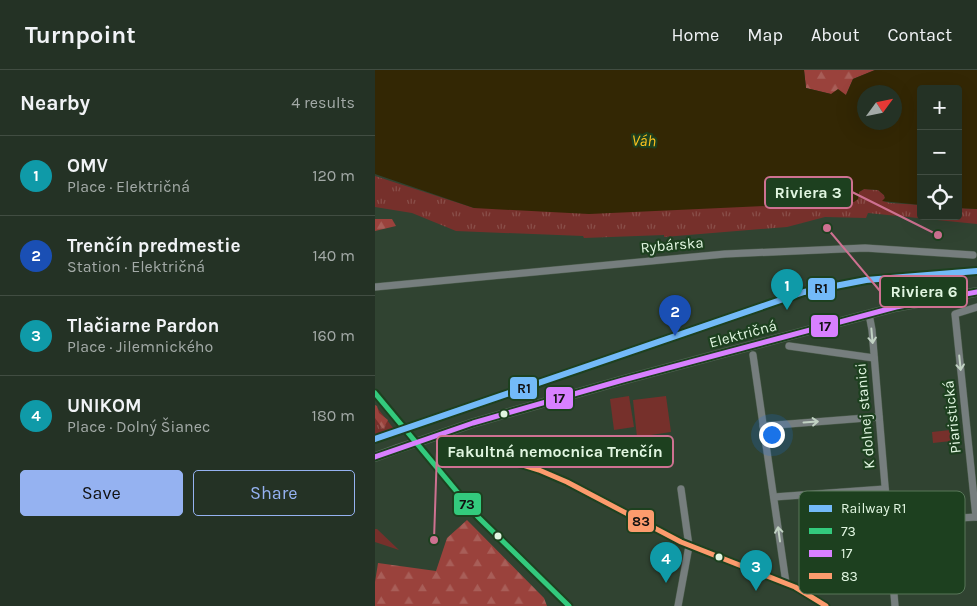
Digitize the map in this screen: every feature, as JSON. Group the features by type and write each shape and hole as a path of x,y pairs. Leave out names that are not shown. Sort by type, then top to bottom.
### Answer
{"main road":[{"name":"Električná","path":"375,457 481,421 623,380 869,314 977,292"}],"street":[{"name":"Rybárska","path":"375,287 732,253 865,248 973,256"},
{"name":"Piaristická","path":"976,517 955,314 977,307"},
{"name":"K dolnej stanici","path":"869,314 885,489"},
{"path":"789,346 874,358"},
{"path":"753,356 786,583"},
{"path":"375,393 479,517 569,606"},
{"path":"763,426 879,417"},
{"path":"451,460 486,457 524,464 567,482 689,546 799,589"},
{"path":"678,606 689,546 681,489"},
{"path":"860,491 885,489"},
{"path":"774,498 799,496"},
{"path":"808,594 825,606"}],"green space":[{"path":"804,70 875,70 853,79 846,95 831,94 806,88"},
{"path":"375,176 474,208 858,199 859,192 864,189 878,190 884,195 883,201 917,205 917,218 868,213 866,218 825,217 787,227 664,237 664,235 584,238 583,236 456,231 412,213 375,207"},
{"path":"962,208 977,209 977,224 937,220 962,220"},
{"path":"375,219 392,219 396,226 375,231"},
{"path":"629,396 634,427 614,430 610,399"},
{"path":"666,396 671,432 637,437 633,400"},
{"path":"375,405 394,429 375,436"},
{"path":"375,405 379,413 388,420 383,429 375,418"},
{"path":"950,430 951,441 933,443 932,432"},
{"path":"467,520 544,598 547,606 375,606 375,582 378,563 436,571 447,538"},
{"path":"375,529 377,529 399,550 375,542"}],"water":[{"name":"Váh","path":"375,70 804,70 806,88 831,94 838,89 846,95 853,79 875,70 977,70 977,209 962,208 962,85 917,85 917,205 882,201 885,198 884,195 878,190 864,189 859,192 858,199 854,202 589,214 474,208 375,174"}],"rail line":[{"name":"R1","path":"375,439 804,292 866,280 977,271"}],"transit line":[{"name":"17","path":"375,457 473,423 623,380 896,307 977,292"},
{"name":"73","path":"375,393 478,517 569,606"},
{"name":"83","path":"451,460 486,457 510,461 539,470 567,482 681,542 799,589"},
{"name":"83","path":"806,594 826,606"}],"place":[{"name":"Riviera 6","path":"827,228"},
{"name":"Riviera 3","path":"938,235"},
{"name":"OMV","path":"787,310"},
{"name":"Trenčín predmestie","path":"675,336"},
{"name":"Fakultná nemocnica Trenčín","path":"434,540"},
{"name":"UNIKOM","path":"666,583"},
{"name":"Tlačiarne Pardon","path":"756,591"}]}
